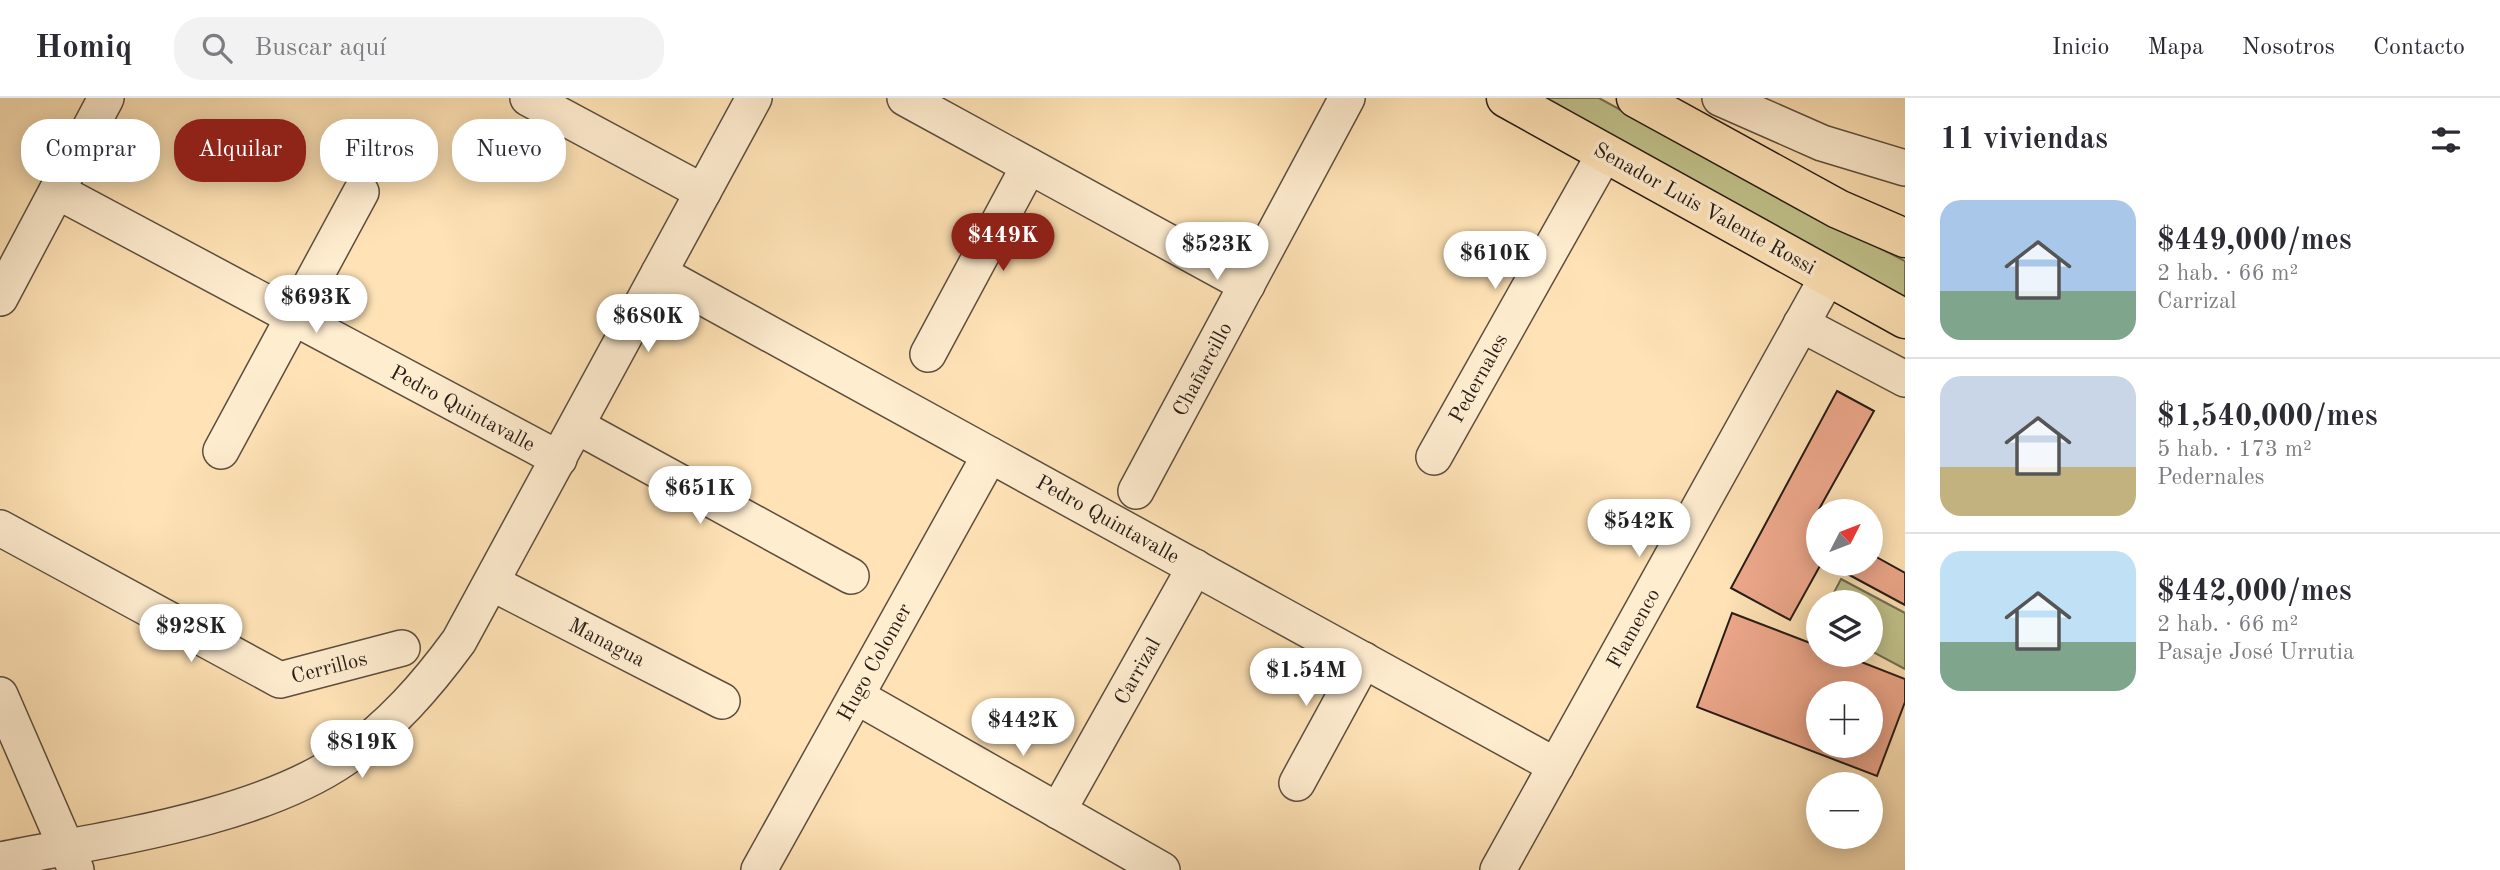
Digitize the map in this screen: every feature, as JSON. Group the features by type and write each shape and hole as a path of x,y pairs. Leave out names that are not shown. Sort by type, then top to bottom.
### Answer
{"main road":[{"name":"Senador Luis Valente Rossi","path":"1506,98 1905,319"},
{"path":"1636,98 1838,209 1905,238"}],"street":[{"path":"0,298 106,98"},
{"path":"528,98 703,192"},
{"path":"0,860 71,858 129,834 242,806 300,783 343,760 407,706 435,675 492,583 754,98"},
{"path":"905,98 1247,285"},
{"name":"Chañarcillo","path":"1136,491 1347,98"},
{"path":"1720,98 1822,143 1905,168"},
{"name":"Pedernales","path":"1434,457 1605,153"},
{"path":"928,354 1029,166"},
{"name":"Pedro Quintavalle","path":"57,191 559,459"},
{"path":"221,451 361,192"},
{"name":"Pedro Quintavalle","path":"659,273 1556,766"},
{"name":"Flamenco","path":"1499,870 1828,276"},
{"path":"1801,324 1905,379"},
{"path":"577,426 851,576"},
{"name":"Hugo Colomer","path":"759,870 990,454"},
{"name":"Cerrillos","path":"0,528 279,680 402,648"},
{"name":"Carrizal","path":"1058,811 1195,567"},
{"name":"Managua","path":"492,583 722,701"},
{"path":"1297,783 1364,660"},
{"path":"0,695 71,858"},
{"path":"856,696 1162,870"},
{"path":"98,870 129,834"}],"green space":[{"path":"1535,98 1599,98 1772,193 1905,261 1905,300"},
{"path":"1841,579 1862,590 1835,590"},
{"path":"1883,601 1905,613 1905,669 1883,657"}],"building":[{"path":"1837,391 1874,411 1825,499 1806,499 1806,576 1814,576 1790,620 1731,588"},
{"path":"1883,561 1905,573 1905,605 1883,593 1883,590 1877,590 1851,576 1883,576"},
{"path":"1732,613 1806,641 1806,667 1874,667 1905,679 1905,702 1879,772 1867,772 1830,758 1883,758 1883,681 1806,681 1806,749 1697,707"}]}
